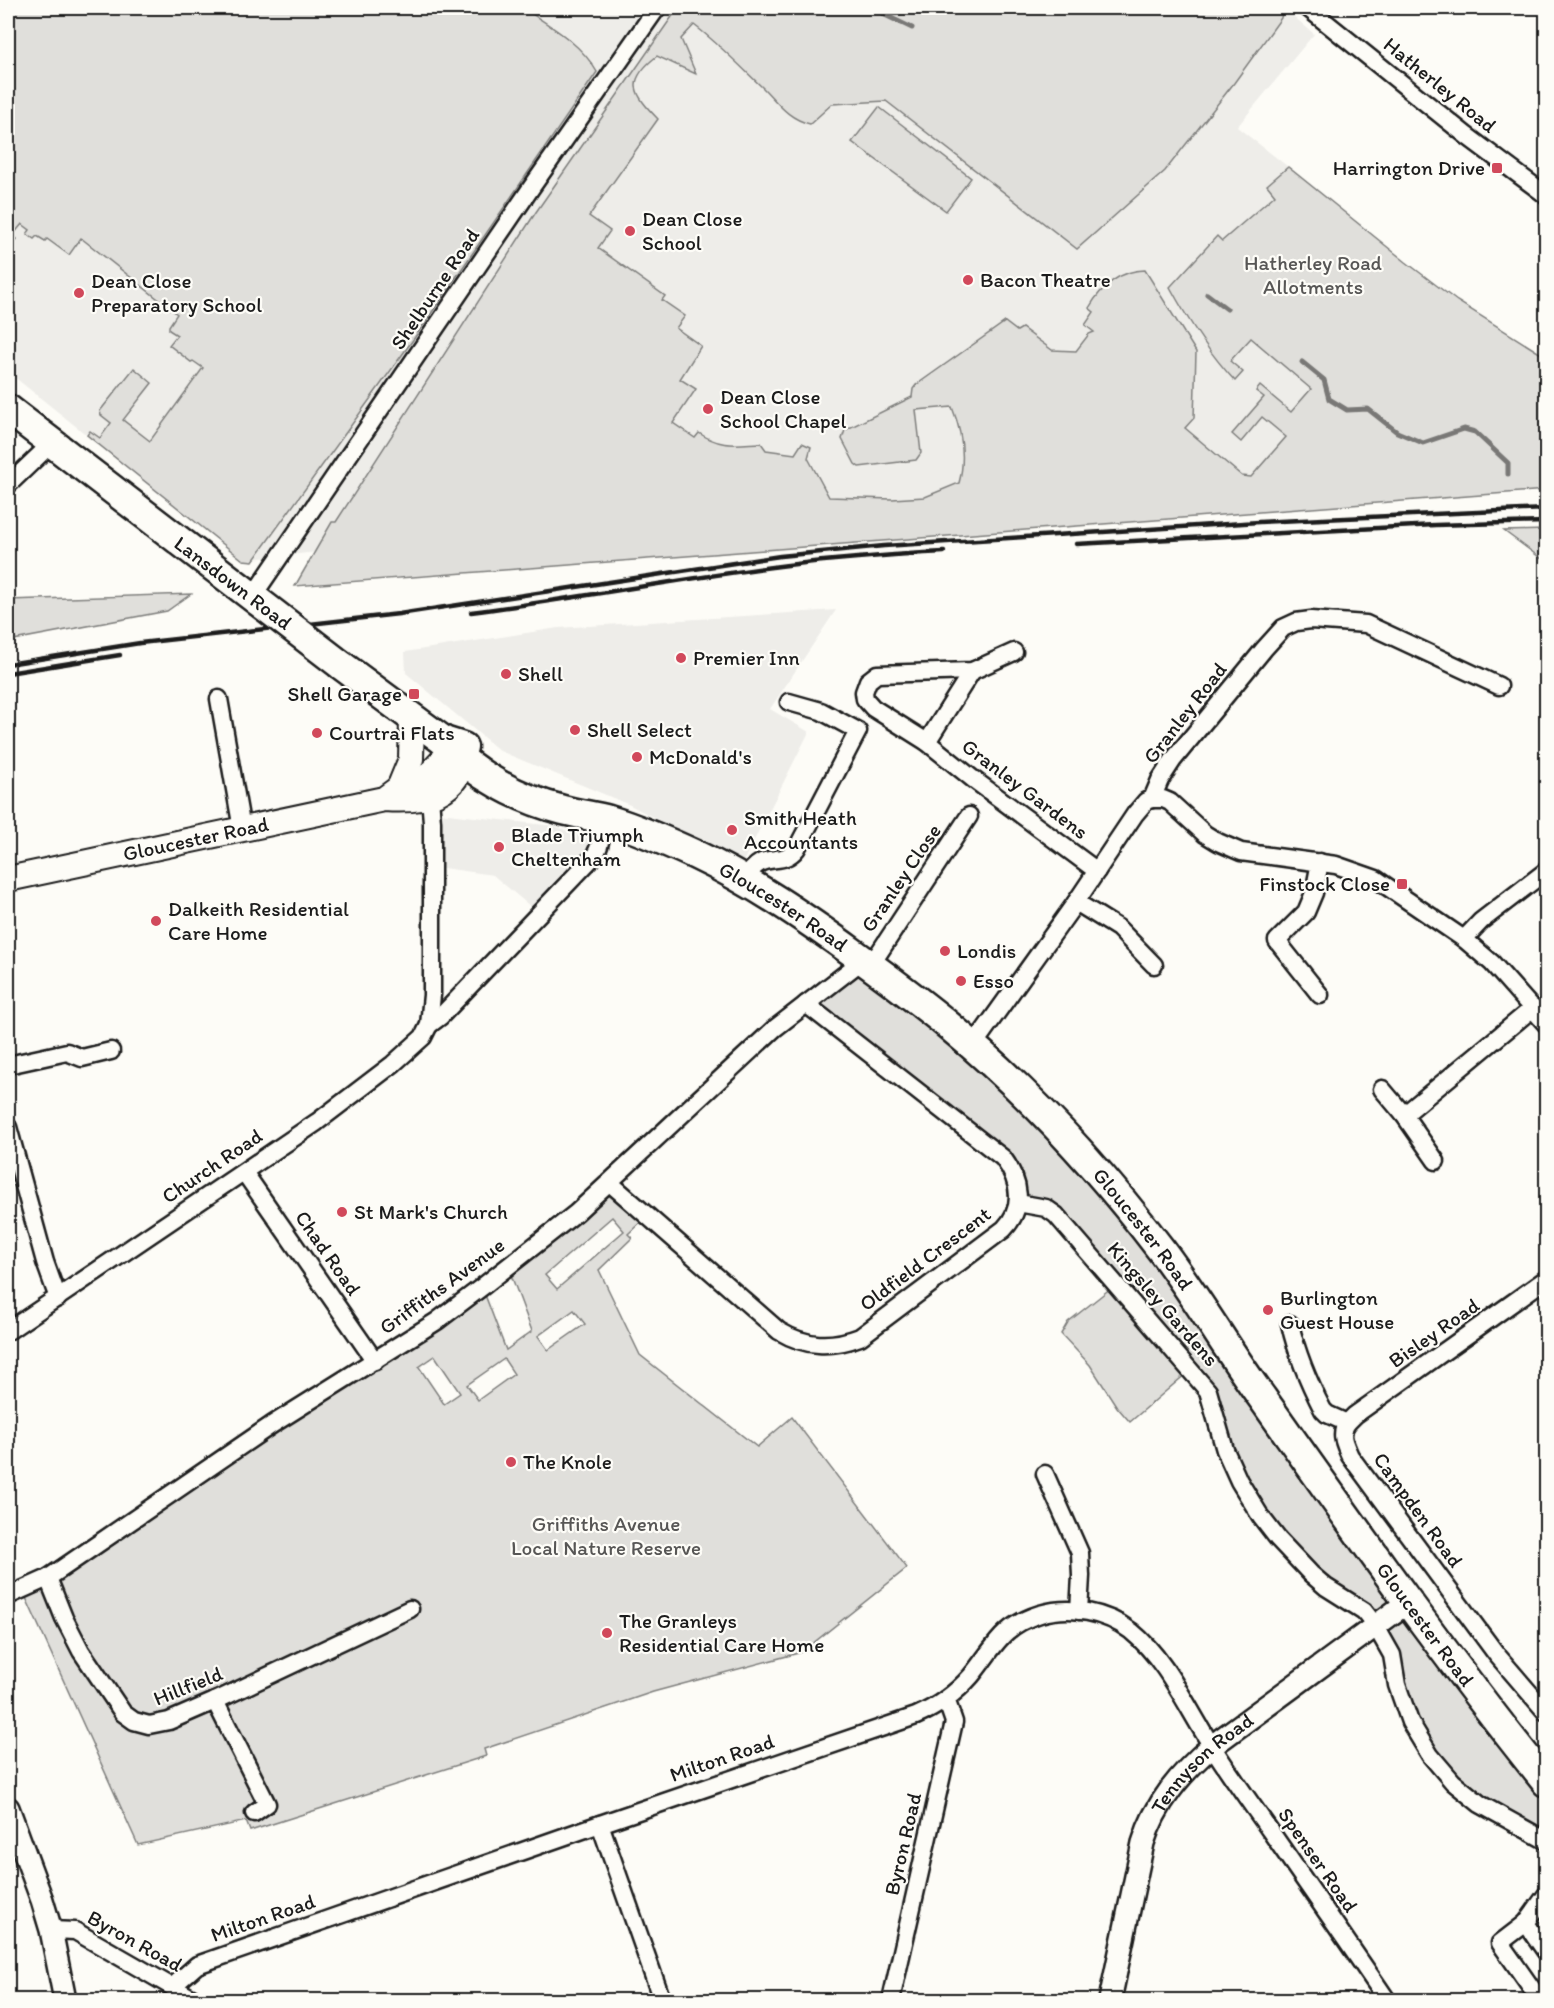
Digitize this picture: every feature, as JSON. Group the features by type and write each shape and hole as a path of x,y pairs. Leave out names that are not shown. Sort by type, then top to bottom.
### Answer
{"highway":[{"name":"Lansdown Road","path":"8,409 412,719 456,756"},
{"name":"Gloucester Road","path":"456,756 485,755 524,776 567,794 602,818"},
{"name":"Gloucester Road","path":"456,756 474,771 495,780 515,793 562,810 602,818 696,855 745,880 803,916 867,962 973,1046 1014,1083 1068,1138 1138,1220 1184,1282 1246,1376 1408,1602 1546,1782"}],"main road":[{"path":"392,793 411,759 412,719"},
{"path":"430,798 456,756"},
{"name":"Gloucester Road","path":"8,879 242,829 392,793 420,782 456,756"},
{"name":"Gloucester Road","path":"392,793 408,801 430,798"}],"street":[{"name":"Shelburne Road","path":"256,599 531,188 657,8"},
{"name":"Hatherley Road","path":"1308,8 1467,136 1546,195"},
{"path":"8,485 52,443"},
{"name":"Granley Road","path":"973,1046 1076,902 1135,814 1146,801 1152,798 1173,760 1283,628 1296,621 1311,620 1366,624 1498,686"},
{"name":"Granley Gardens","path":"1014,652 972,671 883,672 868,681 864,692 868,704 927,742 1097,871"},
{"name":"Granley Gardens","path":"927,742 972,671"},
{"path":"219,699 242,829"},
{"path":"745,880 758,863 767,859 788,857 797,848 858,731 821,711 789,702"},
{"path":"429,1025 432,995 430,798"},
{"path":"1152,798 1170,802 1205,834 1235,850 1252,855 1320,862 1351,868 1376,879 1464,939 1492,963 1546,1024"},
{"name":"Granley Close","path":"867,962 969,816"},
{"name":"Church Road","path":"8,1331 244,1172 352,1096 415,1045 423,1037 429,1025 441,1016 595,855 601,845 602,818"},
{"path":"1320,862 1314,893 1306,912 1276,941 1320,995"},
{"path":"1464,939 1481,921 1546,871"},
{"path":"1076,902 1118,928 1154,965"},
{"name":"Griffiths Avenue","path":"8,1596 48,1578 273,1424 437,1321 576,1213 774,1029 867,962"},
{"name":"Oldfield Crescent","path":"610,1183 779,1331 802,1342 826,1345 860,1337 1004,1229 1013,1218 1018,1203 1014,1176 1003,1158 806,1004"},
{"path":"1404,1115 1533,1008"},
{"path":"8,1065 67,1052 82,1058 111,1051"},
{"path":"1382,1089 1404,1115 1436,1161"},
{"path":"8,1126 45,1262 58,1298"},
{"name":"Chad Road","path":"244,1172 375,1361"},
{"name":"Kingsley Gardens","path":"1018,1203 1046,1208 1056,1215 1208,1391 1225,1449 1239,1481 1261,1517 1311,1574 1326,1587 1364,1611 1375,1625 1392,1655 1397,1685 1410,1722 1430,1755 1453,1782 1480,1804 1545,1840"},
{"name":"Bisley Road","path":"1347,1423 1546,1279"},
{"path":"1290,1324 1304,1374 1323,1410 1347,1423"},
{"name":"Campden Road","path":"1347,1423 1342,1434 1350,1456 1497,1655 1546,1712"},
{"path":"1045,1474 1080,1553 1079,1611"},
{"name":"Hillfield","path":"48,1578 64,1618 81,1651 123,1713 149,1725 162,1723 215,1701 410,1609"},
{"name":"Tennyson Road","path":"1110,2001 1147,1828 1156,1810 1179,1778 1212,1746 1408,1602"},
{"name":"Milton Road","path":"172,1987 197,1965 916,1716 946,1698 971,1676 996,1642 1016,1625 1053,1611 1093,1613 1118,1623 1140,1639 1166,1671 1212,1746"},
{"name":"Byron Road","path":"891,2001 954,1722 946,1698"},
{"path":"215,1701 267,1804 254,1813"},
{"name":"Spenser Road","path":"1212,1746 1387,2001"},
{"path":"8,1808 14,1842 51,1930 65,2001"},
{"path":"600,1824 662,2001"},
{"path":"1540,2001 1500,1943 1526,1923 1546,1895"},
{"path":"1526,1923 1546,1952"},
{"name":"Byron Road","path":"51,1930 75,1931 195,2001"}],"shaded area":[{"name":"Dean Close School","path":"8,8 1284,8 1314,34 1237,127 1301,177 1339,372 1293,489 894,502 243,560 8,372"},
{"path":"836,610 770,709 809,732 742,864 630,805 500,751 406,673 405,652 558,628"},
{"path":"439,813 554,826 593,840 531,907 493,875 436,867"}],"green space":[{"path":"8,8 523,8 574,44 597,72 415,337 253,561 243,560 87,435 90,431 100,438 111,423 101,415 100,411 134,368 152,383 123,420 150,441 203,368 169,345 177,335 169,330 169,326 177,314 81,238 69,255 47,239 45,241 37,236 34,239 27,234 30,230 22,224 13,235 17,239 8,251"},
{"name":"Hatherley Road Allotments","path":"678,8 1283,8 1281,18 1234,83 1165,171 1077,249 886,101 832,104 810,124 802,122 784,110 729,55 694,25 681,39 696,74 657,56 640,73 636,87 638,94 658,119 589,216 610,231 598,248 665,296 662,300 685,316 676,328 701,346 680,379 696,389 673,423 695,438 699,433 722,443 761,443 766,450 795,454 802,443 811,447 808,458 829,497 892,499 925,497 959,483 962,445 952,407 916,410 921,453 916,460 859,467 855,464 842,439 845,430 912,397 916,385 1005,322 1017,331 1022,328 1052,350 1076,351 1089,334 1094,332 1085,325 1094,312 1089,308 1099,293 1119,276 1145,270 1196,352 1194,418 1185,428 1242,476 1251,477 1286,437 1262,417 1241,442 1232,434 1264,397 1256,391 1260,386 1291,412 1311,389 1251,338 1230,361 1243,372 1235,381 1200,336 1170,287 1217,236 1222,241 1275,195 1267,185 1288,167 1457,301 1546,357 1546,490 295,586 332,522 336,522 536,212"},
{"path":"879,107 971,178 946,211 852,142"},
{"path":"1546,530 1546,562 1504,531"},
{"path":"191,594 167,611 8,641 8,600"},
{"path":"863,960 1034,1103 1546,1782 1546,1835 1480,1804 1430,1755 1385,1640 1326,1587 1261,1517 1208,1391 1187,1373 1130,1422 1117,1407 1090,1365 1061,1334 1068,1322 1116,1284 1056,1215 1018,1203 1014,1176 806,1004"},
{"name":"Griffiths Avenue Local Nature Reserve","path":"610,1183 647,1216 628,1234 632,1238 599,1270 640,1355 757,1447 792,1417 907,1568 802,1652 653,1692 484,1749 486,1756 250,1831 246,1821 138,1845 22,1589 482,1287 506,1350 532,1331 508,1267","holes":["612,1217 624,1231 557,1289 545,1275","574,1310 585,1324 548,1350 538,1336","435,1356 460,1393 444,1404 419,1367","504,1359 514,1374 478,1400 467,1385"]}],"waterway":[{"path":"878,8 885,15 912,28"},
{"path":"1207,294 1227,309"},
{"path":"1302,362 1324,380 1329,399 1347,410 1368,409 1397,432 1423,443 1464,429 1475,432 1508,463 1508,474"}],"railway":[{"path":"8,664 140,643 399,614 780,556 884,546 1259,522 1546,509"},
{"path":"1076,544 1435,525 1546,522"},
{"path":"471,612 780,566 944,552"},
{"path":"8,673 120,655"}],"place":[{"name":"Harrington Drive","path":"1497,168"},
{"name":"Dean Close School","path":"630,231"},
{"name":"Bacon Theatre","path":"968,280"},
{"name":"Dean Close Preparatory School","path":"79,293"},
{"name":"Dean Close School Chapel","path":"708,409"},
{"name":"Premier Inn","path":"681,658"},
{"name":"Shell","path":"506,674"},
{"name":"Shell Garage","path":"414,694"},
{"name":"Shell Select","path":"575,730"},
{"name":"Courtrai Flats","path":"317,733"},
{"name":"McDonald's","path":"637,757"},
{"name":"Smith Heath Accountants","path":"732,830"},
{"name":"Blade Triumph Cheltenham","path":"499,847"},
{"name":"Finstock Close","path":"1402,884"},
{"name":"Dalkeith Residential Care Home","path":"156,921"},
{"name":"Londis","path":"945,951"},
{"name":"Esso","path":"961,981"},
{"name":"St Mark's Church","path":"342,1212"},
{"name":"Burlington Guest House","path":"1268,1310"},
{"name":"The Knole","path":"511,1462"},
{"name":"The Granleys Residential Care Home","path":"607,1633"}]}
